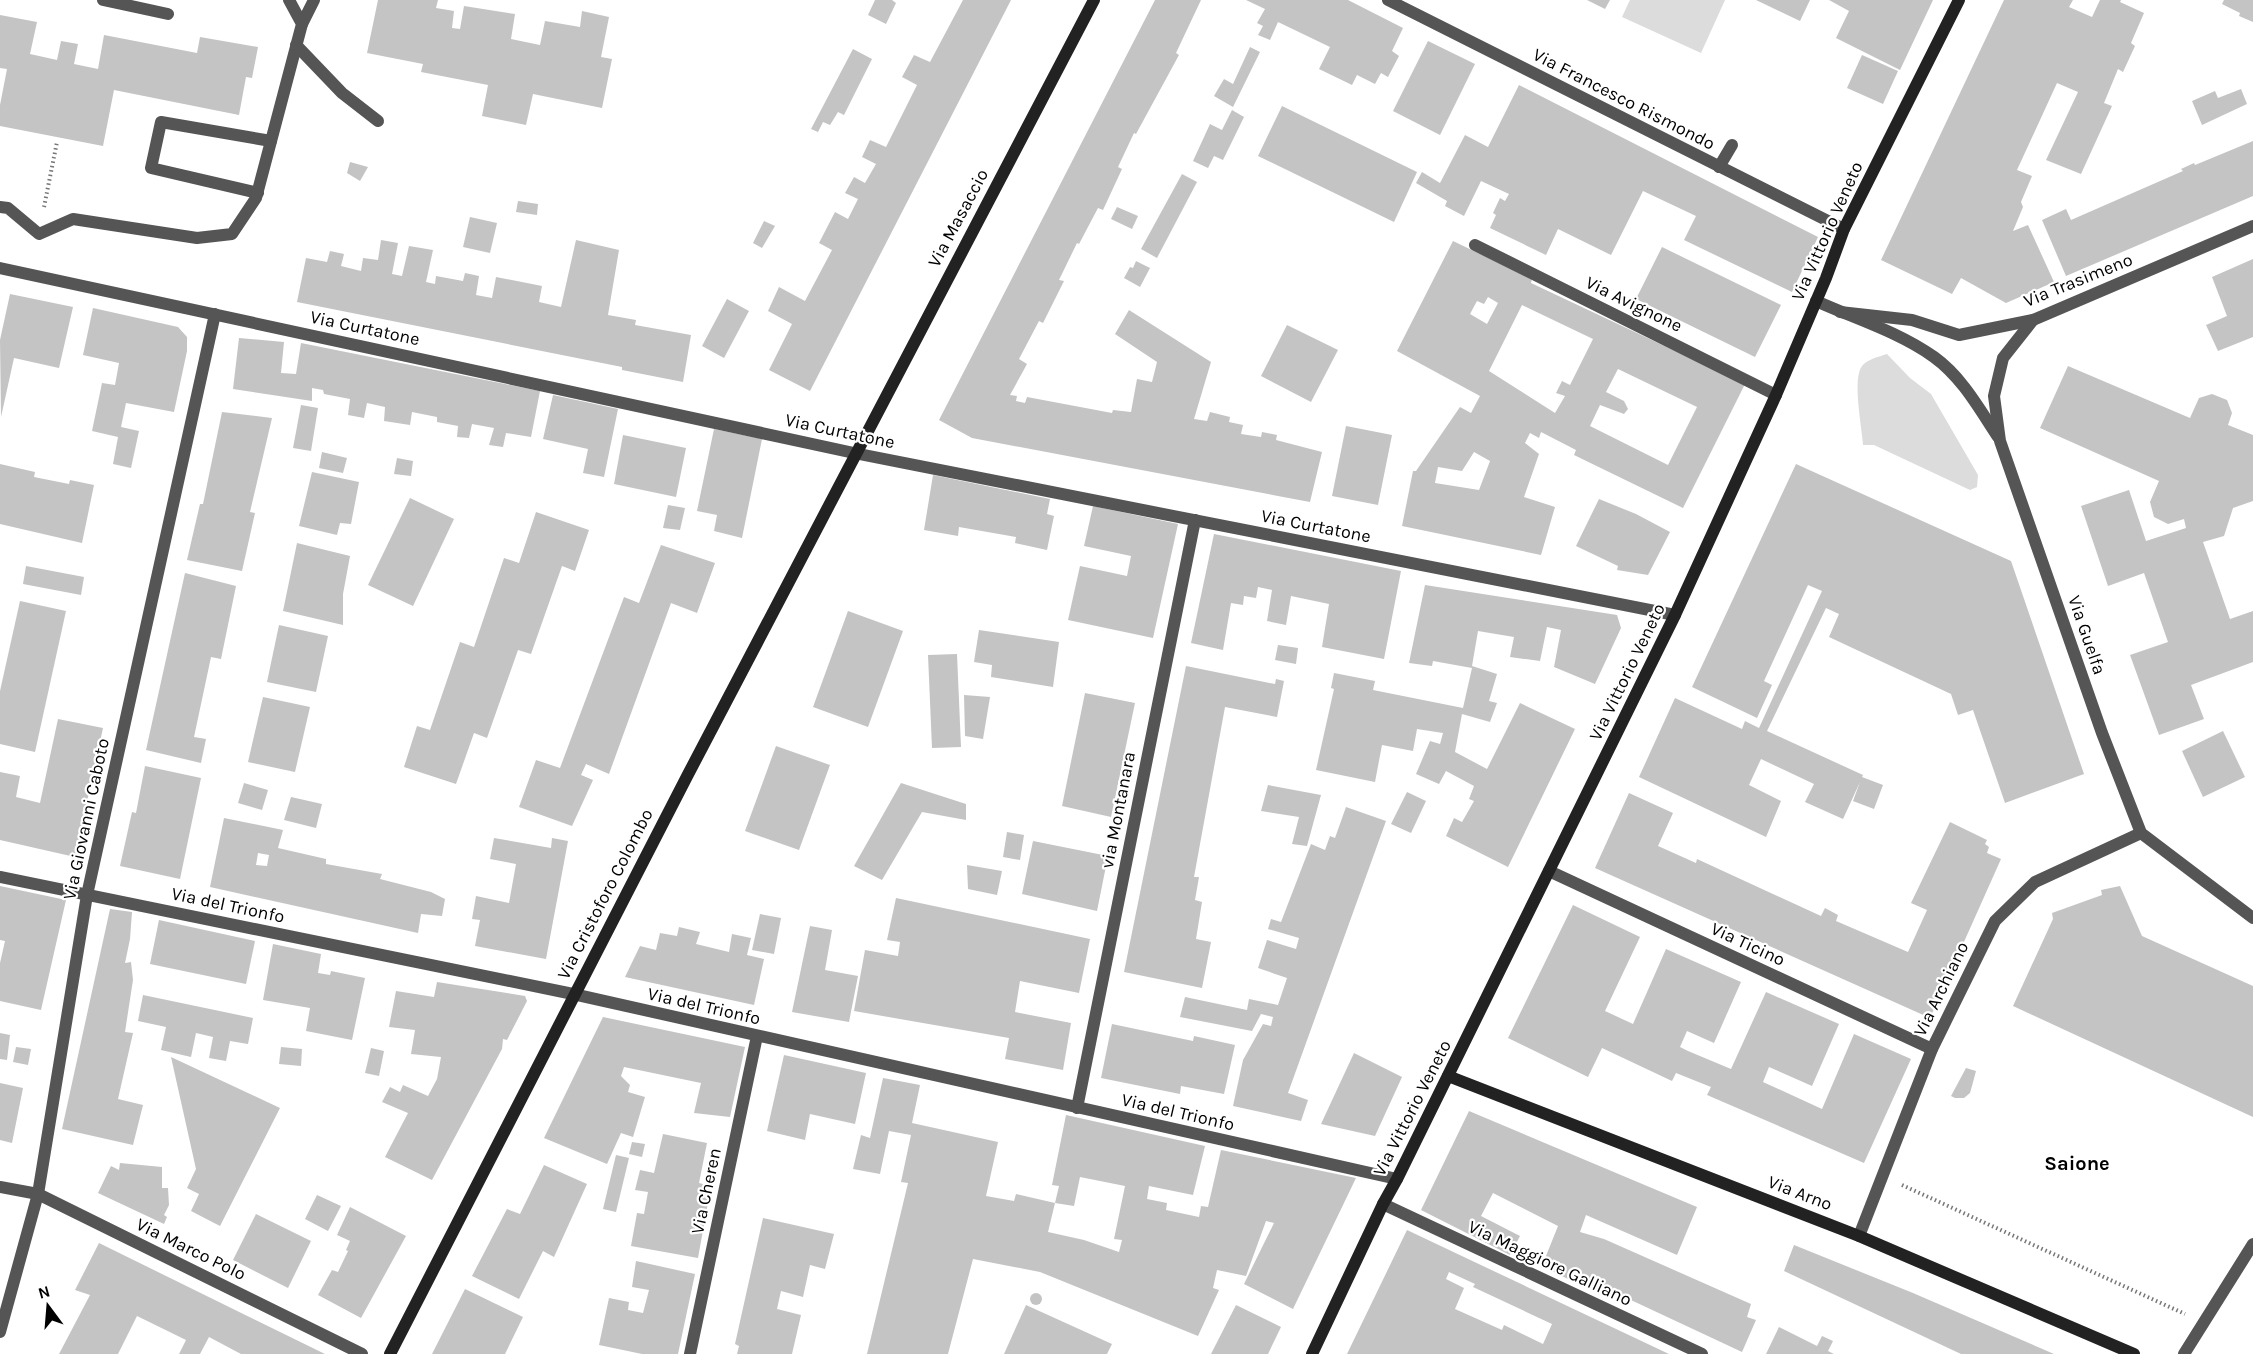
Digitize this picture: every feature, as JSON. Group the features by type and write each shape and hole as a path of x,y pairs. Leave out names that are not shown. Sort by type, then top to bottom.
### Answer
{"main road":[{"name":"Via Masaccio","path":"854,453 1094,0"},
{"name":"Via Vittorio Veneto","path":"1312,1354 1383,1204 1675,615 1776,395 1844,229 1959,0"},
{"name":"Via Cristoforo Colombo","path":"390,1354 573,994 854,453"},
{"name":"Via Arno","path":"1448,1076 1859,1236 2134,1354"}],"street":[{"path":"103,0 168,14"},
{"path":"289,0 302,24"},
{"path":"0,207 8,208 39,234 73,219 197,238 232,234 258,193 302,24 314,0"},
{"name":"Via Francesco Rismondo","path":"1388,0 1844,229"},
{"path":"296,45 342,93 378,121"},
{"path":"258,193 151,168 161,122 271,141"},
{"path":"1719,167 1732,145"},
{"name":"Via Trasimeno","path":"1840,312 1912,320 1959,335 2033,320 2253,226"},
{"name":"Via Avignone","path":"1475,245 1776,395"},
{"name":"Via Curtatone","path":"0,268 854,453 1675,615"},
{"path":"1816,301 1901,337 1936,358 1966,390 2000,441"},
{"name":"Via Giovanni Caboto","path":"0,1332 38,1194 87,895 215,314"},
{"name":"Via Guelfa","path":"2033,320 2004,358 1994,396 2000,441 2102,733 2141,833"},
{"name":"via Montanara","path":"1077,1108 1195,520"},
{"path":"2141,833 2253,918"},
{"name":"Via Archiano","path":"1859,1236 1932,1049 1995,921 2035,882 2141,833"},
{"name":"Via Ticino","path":"1549,871 1932,1049"},
{"name":"Via del Trionfo","path":"0,877 573,994 1397,1179"},
{"name":"Via Cheren","path":"690,1354 757,1036"},
{"name":"Via Marco Polo","path":"0,1187 38,1194 362,1354"},
{"name":"Via Maggiore Galliano","path":"1383,1204 1702,1354"},
{"path":"2184,1354 2253,1244"}],"path":[{"path":"43,216 57,142"},
{"path":"1882,1176 2203,1323"}],"shaded area":[{"path":"1630,0 1725,0 1701,53 1622,17"},
{"path":"1887,354 1910,378 1931,394 1978,475 1977,487 1970,490 1874,445 1863,445 1858,404 1859,372 1862,366 1873,358"}],"building":[{"path":"378,0 438,0 436,8 454,11 452,28 460,29 464,6 515,14 511,39 540,45 545,21 580,27 582,11 609,17 601,57 612,59 602,108 533,94 526,125 482,116 488,85 421,72 423,64 367,53"},
{"path":"875,0 892,0 896,3 886,24 868,15"},
{"path":"963,0 1011,0 810,391 769,370 792,324 768,311 779,287 805,301 832,250 819,243 835,212 848,219 858,199 845,193 854,177 865,183 876,164 862,157 870,140 886,147 917,85 902,77 914,55 930,62"},
{"path":"1155,0 1201,0 1176,53 1179,55 1136,134 1134,133 1118,167 1122,169 1103,210 1098,208 1079,244 1077,243 1059,280 1064,281 1043,323 1039,321 1019,359 1027,364 1010,395 1017,396 1016,401 1025,403 1027,397 1112,413 1113,410 1131,412 1137,379 1152,382 1157,362 1115,334 1129,310 1211,362 1194,419 1207,421 1210,412 1230,417 1229,422 1243,425 1241,434 1261,437 1262,432 1277,435 1276,440 1322,452 1310,502 972,438 939,420"},
{"path":"1246,0 1348,0 1403,28 1392,51 1399,56 1388,77 1381,73 1375,84 1357,75 1352,85 1319,69 1330,47 1278,22 1270,40 1258,35 1263,26 1257,23 1265,9"},
{"path":"1587,0 1610,0 1605,9"},
{"path":"1756,0 1810,0 1800,21"},
{"path":"1829,0 1933,0 1900,70 1836,38 1849,11"},
{"path":"2004,0 2073,0 2069,7 2092,17 2100,0 2121,0 2120,2 2144,13 2131,43 2135,46 2123,72 2118,69 2104,103 2112,106 2081,174 2046,160 2078,92 2057,83 2017,170 2032,176 2021,202 2023,207 2013,231 2028,225 2054,282 2006,303 1961,278 1952,294 1881,260"},
{"path":"2224,0 2253,0 2253,22 2239,16 2240,13 2222,4"},
{"path":"0,15 37,22 30,54 57,60 61,41 78,44 74,64 98,69 104,35 197,53 200,37 258,47 252,78 246,77 239,115 114,90 103,146 0,126 0,105 7,69 0,68"},
{"path":"1428,41 1475,64 1440,135 1393,111"},
{"path":"1250,47 1260,52 1233,107 1214,96 1224,79 1233,84"},
{"path":"853,49 872,59 844,115 838,112 830,125 823,122 818,132 811,129"},
{"path":"1862,55 1898,71 1883,104 1847,88"},
{"path":"1519,85 1818,237 1792,292 1684,240 1696,216 1643,191 1611,255 1558,229 1546,255 1490,228 1496,215 1493,213 1500,198 1505,201 1509,194 1481,181 1464,216 1445,206 1447,201 1416,183 1422,172 1440,183 1465,135 1488,147"},
{"path":"2241,89 2247,104 2202,125 2192,101 2215,91 2218,98"},
{"path":"1282,106 1417,172 1394,222 1258,156"},
{"path":"1232,110 1244,117 1223,160 1214,156 1208,168 1193,161 1210,124 1222,130"},
{"path":"2253,141 2253,196 2066,276 2042,220 2066,209 2071,220 2183,171 2181,169 2194,163 2195,165"},
{"path":"350,162 368,167 360,181 347,173"},
{"path":"1182,174 1197,182 1157,258 1141,249"},
{"path":"518,201 538,204 537,215 516,212"},
{"path":"1117,207 1138,216 1132,229 1111,219"},
{"path":"470,217 497,223 490,253 463,247"},
{"path":"764,221 775,226 762,248 753,243"},
{"path":"381,240 398,243 392,274 402,276 409,246 433,250 426,282 435,284 436,276 463,281 465,273 479,276 476,295 492,298 496,277 542,286 539,302 561,307 576,240 619,250 608,315 636,320 635,325 691,335 683,382 622,370 622,367 297,302 306,258 327,262 330,251 344,254 341,266 361,271 363,258 378,260"},
{"path":"1453,241 1532,279 1531,283 1745,384 1683,508 1574,455 1576,450 1541,432 1539,438 1530,433 1525,443 1539,454 1524,497 1555,507 1541,555 1402,526 1413,471 1416,471 1460,407 1471,413 1480,396 1397,351","holes":["1488,297 1498,303 1487,324 1470,314 1477,301 1484,304","1522,305 1593,339 1570,385 1562,381 1556,393 1565,396 1555,413 1489,371","1618,369 1697,407 1668,465 1590,426 1600,405 1624,414 1628,409 1624,401 1606,392","1474,452 1490,461 1479,490 1435,483 1438,467 1462,471"]},
{"path":"1662,247 1781,305 1755,357 1636,299"},
{"path":"2253,259 2253,337 2218,351 2206,325 2227,316 2212,277"},
{"path":"1136,261 1150,268 1140,287 1124,278"},
{"path":"10,294 73,307 59,368 14,358 1,417 0,340"},
{"path":"727,299 749,311 724,358 702,346"},
{"path":"93,308 178,327 187,337 187,351 174,412 126,403 121,427 139,431 131,468 113,464 118,437 92,431 102,383 115,385 119,363 83,355"},
{"path":"1287,325 1338,350 1311,402 1261,376"},
{"path":"239,338 284,342 281,373 296,374 301,343 540,391 531,437 506,433 503,447 489,445 494,428 472,424 469,438 457,437 458,426 437,422 437,417 412,412 410,425 384,421 385,407 367,403 364,418 348,415 350,399 324,394 323,390 312,388 312,401 233,389"},
{"path":"2068,366 2190,418 2199,398 2212,394 2227,400 2232,413 2228,425 2253,435 2253,501 2233,508 2224,536 2203,542 2230,619 2253,611 2253,662 2191,685 2204,719 2159,735 2130,655 2168,642 2144,573 2108,586 2081,506 2129,490 2146,541 2186,528 2184,519 2168,524 2154,517 2150,502 2159,481 2040,428"},
{"path":"553,395 618,409 604,477 583,473 588,449 543,439"},
{"path":"301,405 318,408 311,451 293,448"},
{"path":"222,412 272,418 250,512 255,513 242,571 187,560 200,504 203,504"},
{"path":"1346,426 1392,435 1378,505 1332,496"},
{"path":"714,429 762,439 742,538 714,531 717,515 697,511"},
{"path":"623,435 686,448 676,497 614,484"},
{"path":"322,452 347,458 343,473 319,468"},
{"path":"397,458 413,461 411,476 394,474"},
{"path":"0,464 35,472 34,477 69,484 70,480 94,485 82,543 0,524"},
{"path":"1796,464 2011,561 2084,774 2005,803 1973,710 1958,715 1951,694 1829,637 1839,614 1826,608 1767,731 1883,785 1874,809 1853,801 1860,782 1843,819 1805,802 1814,784 1761,759 1749,785 1781,801 1766,837 1639,777 1675,698 1742,729 1745,721 1759,728 1822,591 1808,585 1764,681 1772,685 1757,718 1692,687"},
{"path":"312,472 359,482 351,524 340,523 337,535 299,526"},
{"path":"933,475 1050,499 1047,514 1054,516 1047,550 1015,543 1016,537 959,527 958,536 924,530"},
{"path":"410,498 454,519 413,606 368,585"},
{"path":"1599,499 1636,514 1670,532 1648,575 1617,570 1618,566 1576,546"},
{"path":"668,505 685,508 680,530 663,528"},
{"path":"1093,506 1178,524 1153,638 1068,620 1080,566 1127,576 1131,556 1084,546"},
{"path":"536,512 589,530 575,571 562,566 531,654 518,650 487,738 474,733 456,784 404,767 417,726 430,730 460,642 474,647 504,558 519,563"},
{"path":"1214,534 1401,571 1384,659 1322,647 1329,604 1291,596 1286,625 1267,621 1272,590 1258,587 1256,598 1244,596 1243,605 1231,603 1223,650 1191,643"},
{"path":"297,543 350,556 343,594 343,625 283,611"},
{"path":"661,545 715,563 697,613 671,603 609,774 586,764 581,775 593,780 572,826 519,807 536,760 560,768 624,597 639,603"},
{"path":"26,566 84,577 81,595 23,584"},
{"path":"185,573 236,586 221,659 211,657 194,737 206,739 201,763 146,750"},
{"path":"1425,585 1617,615 1621,628 1595,684 1554,667 1561,630 1547,627 1540,661 1510,657 1514,637 1478,631 1472,666 1497,674 1489,701 1497,703 1490,722 1462,714 1455,752 1487,769 1520,703 1575,729 1508,867 1446,836 1454,818 1462,822 1474,801 1469,799 1474,786 1446,771 1439,784 1416,774 1430,741 1440,744 1443,733 1417,729 1413,751 1382,745 1375,782 1316,770 1334,689 1331,688 1334,673 1375,681 1373,690 1463,708 1472,668 1433,661 1432,666 1409,663"},
{"path":"20,601 66,611 35,752 0,744 0,691"},
{"path":"848,611 903,631 868,727 813,707"},
{"path":"279,625 328,636 316,692 267,682"},
{"path":"979,630 1059,642 1053,687 991,677 992,665 974,662"},
{"path":"1278,645 1298,648 1296,664 1275,660"},
{"path":"957,654 961,747 932,748 928,655"},
{"path":"1186,666 1275,684 1276,679 1284,681 1277,717 1225,707 1194,877 1199,877 1195,900 1202,902 1196,939 1211,942 1202,988 1124,972"},
{"path":"1085,693 1135,703 1111,817 1062,806"},
{"path":"964,695 990,697 983,739 965,736"},
{"path":"263,697 310,707 295,772 248,762"},
{"path":"58,719 103,728 75,857 0,840 0,772 20,776 16,797 40,803"},
{"path":"2223,731 2245,777 2203,797 2182,751"},
{"path":"776,746 830,765 799,850 745,831"},
{"path":"145,766 201,778 180,879 120,866 132,812 136,813"},
{"path":"244,783 268,790 262,810 238,803"},
{"path":"901,783 966,804 966,820 922,812 882,880 854,866"},
{"path":"1268,785 1321,795 1307,846 1292,844 1299,817 1261,811"},
{"path":"1407,792 1426,801 1411,833 1391,824"},
{"path":"1629,793 1673,813 1658,846 1696,863 1697,859 1821,916 1825,908 1838,915 1836,921 1908,952 1927,910 1911,903 1950,822 1987,840 1985,844 1989,847 1987,853 2001,859 1930,1018 1595,868"},
{"path":"291,797 322,804 316,828 284,820"},
{"path":"1346,807 1386,821 1288,1093 1308,1100 1301,1121 1233,1106 1243,1060 1263,1024 1271,1026 1273,1017 1261,1014 1252,1031 1180,1017 1185,997 1247,1010 1249,999 1278,1005 1287,978 1258,968 1267,940 1296,949 1299,938 1268,929 1271,919 1281,922 1311,844 1325,850 1330,836 1335,838"},
{"path":"224,818 283,830 278,848 326,859 326,864 382,874 380,879 431,892 445,899 442,916 421,914 418,933 210,887","holes":["258,853 269,855 267,866 256,865"]},
{"path":"1007,832 1024,835 1020,860 1003,857"},
{"path":"494,838 551,848 552,838 568,841 546,959 475,946 480,920 472,919 476,896 509,903 516,864 490,859"},
{"path":"1033,841 1108,856 1097,911 1022,894"},
{"path":"967,865 1002,871 997,895 968,889"},
{"path":"0,886 66,900 41,1010 0,1001 0,963 5,941 0,940"},
{"path":"2120,886 2142,936 2253,986 2253,1117 2013,1006 2053,919 2052,913 2102,895 2101,890"},
{"path":"896,898 1090,939 1079,993 1020,981 1015,1012 1071,1023 1063,1070 1005,1059 1009,1038 854,1011 865,950 898,956 900,942 887,940"},
{"path":"1573,905 1640,937 1605,1011 1633,1024 1666,949 1741,982 1714,1043 1687,1031 1680,1047 1688,1051 1731,1069 1766,992 1839,1024 1812,1086 1769,1067 1763,1082 1822,1109 1854,1034 1911,1059 1864,1163 1707,1095 1711,1087 1676,1073 1672,1081 1602,1048 1588,1077 1508,1038"},
{"path":"110,909 132,912 125,963 131,962 133,980 125,1032 133,1033 118,1099 143,1105 133,1145 62,1129"},
{"path":"760,914 781,918 774,954 752,950"},
{"path":"159,920 255,941 246,984 150,964"},
{"path":"810,926 832,930 825,970 858,976 849,1022 792,1012"},
{"path":"679,927 700,932 696,944 729,952 732,934 751,938 747,955 764,959 754,1005 625,977 640,946 656,950 660,933 677,936"},
{"path":"273,944 321,954 318,973 330,975 331,971 365,978 352,1040 306,1031 310,1008 263,1000"},
{"path":"437,982 525,996 527,1001 507,1040 503,1039 502,1049 432,1180 385,1157 408,1113 382,1102 390,1087 400,1092 403,1085 428,1096 437,1079 441,1057 411,1054 415,1030 389,1027 396,991 434,997"},
{"path":"143,995 253,1018 248,1044 230,1041 226,1061 209,1058 213,1037 196,1033 191,1057 161,1050 166,1027 138,1021"},
{"path":"603,1017 745,1047 730,1117 694,1113 701,1083 624,1067 621,1076 630,1085 628,1092 645,1097 633,1137 621,1133 607,1164 544,1138"},
{"path":"1112,1024 1193,1041 1194,1036 1235,1045 1224,1094 1181,1086 1180,1094 1101,1078"},
{"path":"0,1033 10,1035 7,1060 0,1059"},
{"path":"16,1047 31,1049 28,1065 13,1062"},
{"path":"281,1047 302,1049 301,1066 279,1064"},
{"path":"371,1048 384,1051 379,1076 365,1073"},
{"path":"1354,1053 1402,1077 1375,1136 1321,1124"},
{"path":"784,1055 866,1073 855,1124 810,1114 805,1140 767,1131"},
{"path":"171,1057 280,1108 220,1226 191,1211 199,1194 187,1188 196,1169"},
{"path":"1966,1068 1976,1071 1970,1093 1964,1098 1955,1098 1951,1096"},
{"path":"883,1078 920,1085 912,1123 998,1142 986,1196 1014,1201 1016,1194 1055,1203 1059,1186 1052,1185 1066,1115 1205,1146 1193,1195 1149,1186 1147,1199 1167,1203 1166,1210 1199,1217 1201,1206 1208,1207 1221,1150 1356,1178 1293,1309 1244,1284 1274,1223 1266,1221 1246,1276 1217,1270 1213,1288 1219,1290 1198,1336 1040,1272 973,1259 948,1354 867,1354 908,1183 901,1182 911,1135 889,1131 880,1174 853,1169 861,1135 870,1138","holes":["1080,1177 1125,1186 1114,1239 1122,1240 1119,1252 1084,1240 1048,1232 1055,1203 1074,1206"]},
{"path":"0,1083 23,1088 12,1143 0,1140"},
{"path":"1469,1111 1697,1207 1677,1255 1586,1215 1580,1232 1604,1239 1751,1304 1747,1317 1756,1320 1742,1352 1586,1279 1582,1286 1542,1266 1558,1226 1493,1193 1481,1216 1520,1236 1510,1255 1421,1210"},
{"path":"663,1134 707,1143 699,1183 711,1186 698,1258 631,1246 637,1213 644,1214 648,1192 635,1190 640,1170 654,1173"},
{"path":"632,1142 645,1144 642,1157 629,1154"},
{"path":"616,1155 629,1158 616,1212 603,1209"},
{"path":"120,1163 162,1167 162,1188 168,1188 169,1205 164,1215 167,1217 164,1224 98,1193 111,1166 119,1170"},
{"path":"544,1165 587,1184 554,1257 543,1251 519,1299 472,1276 507,1209 520,1214"},
{"path":"317,1195 341,1206 328,1231 305,1219"},
{"path":"350,1207 406,1236 361,1318 318,1295 332,1270 338,1272 348,1251 346,1250 350,1241 337,1235"},
{"path":"256,1214 311,1241 288,1288 233,1260"},
{"path":"763,1218 834,1234 825,1269 810,1265 803,1297 781,1291 777,1309 801,1315 792,1354 737,1354 739,1346 735,1344"},
{"path":"1407,1230 1669,1354 1347,1354","holes":["1449,1272 1475,1284 1473,1287 1552,1324 1543,1344 1504,1325 1502,1330 1455,1309 1464,1288 1446,1279"]},
{"path":"99,1243 325,1354 241,1354 209,1337 200,1354 179,1354 186,1340 137,1316 118,1354 59,1354 90,1295 75,1290"},
{"path":"1794,1245 2054,1354 1961,1354 1784,1271"},
{"path":"636,1261 695,1274 678,1354 642,1354 599,1345 609,1298 629,1302 628,1310 643,1313 649,1290 632,1287"},
{"path":"465,1289 523,1317 505,1354 432,1354"},
{"path":"1038,1293 1042,1299 1038,1305 1034,1305 1030,1297"},
{"path":"1026,1305 1112,1344 1107,1354 1004,1354"},
{"path":"1236,1305 1281,1327 1268,1354 1211,1354"},
{"path":"1779,1327 1817,1346 1822,1336 1833,1341 1828,1351 1834,1354 1766,1354"}],"district":[{"name":"Saione","path":"2077,1163"}]}
